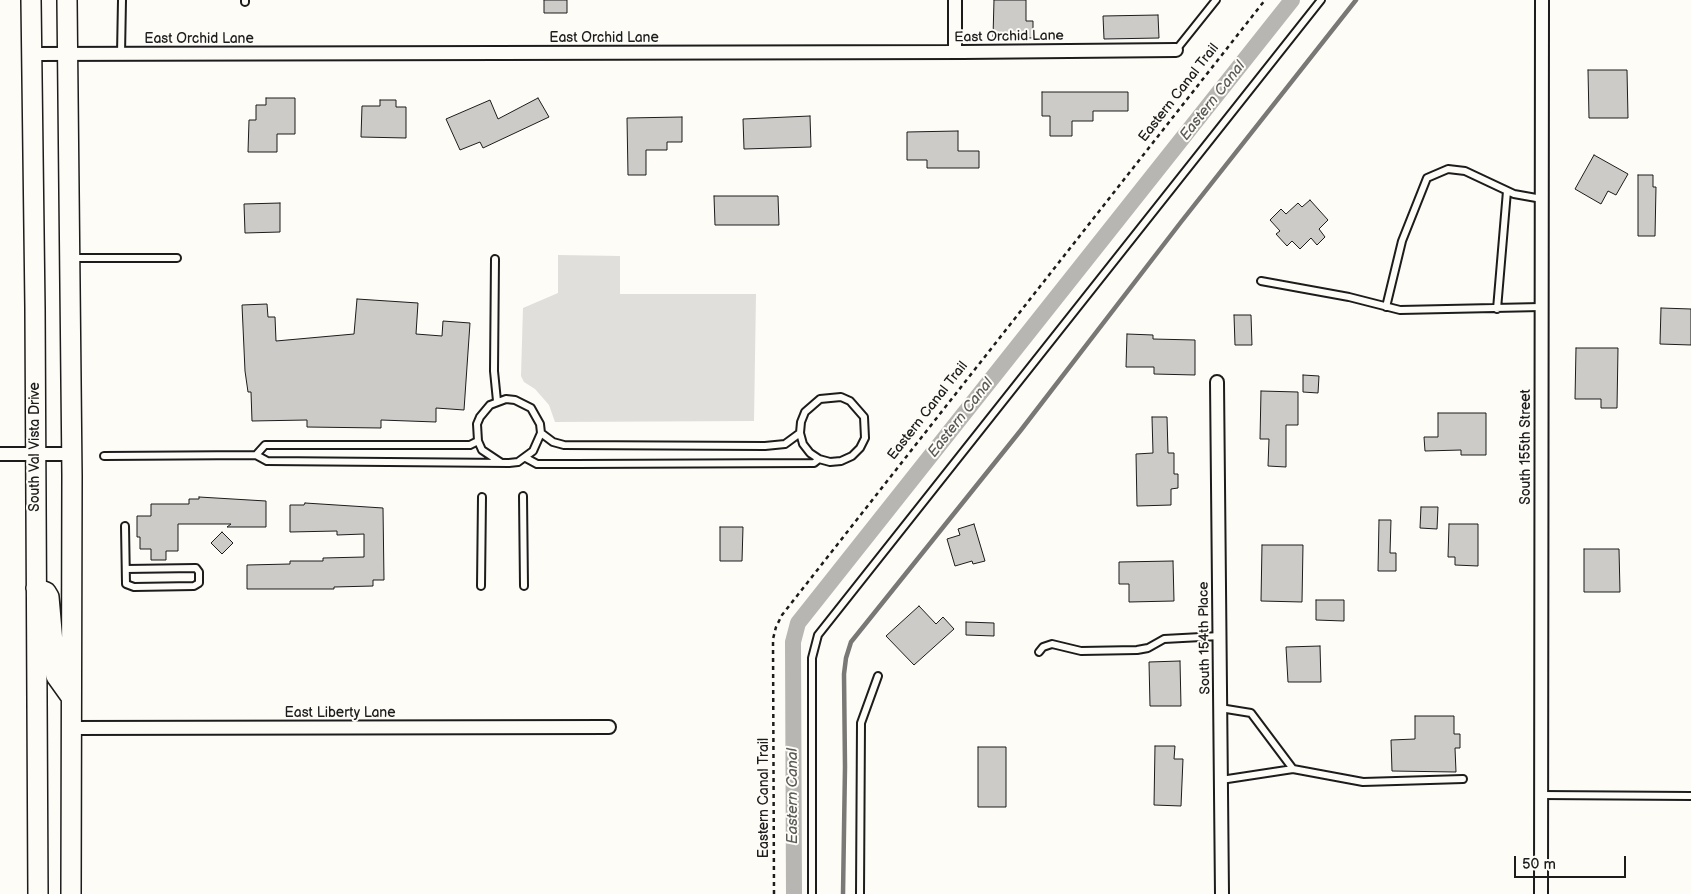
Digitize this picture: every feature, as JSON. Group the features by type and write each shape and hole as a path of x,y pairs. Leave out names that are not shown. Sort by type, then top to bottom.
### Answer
{"main road":[{"name":"South Val Vista Drive","path":"31,0 38,894"},
{"path":"67,0 71,454 70,894"},
{"path":"36,588 46,592 49,597 56,676 71,697"}],"street":[{"path":"955,0 955,52"},
{"name":"South 155th Street","path":"1541,894 1542,0"},
{"name":"East Orchid Lane","path":"31,54 1176,50"},
{"name":"South 154th Place","path":"1217,382 1222,894"},
{"path":"0,454 71,454"},
{"name":"East Liberty Lane","path":"71,728 609,727"}],"lane":[{"path":"122,0 122,54"},
{"path":"1176,50 1216,0"},
{"path":"812,894 812,658 818,635 1321,0"},
{"path":"1386,307 1402,241 1427,178 1448,169 1464,171 1514,194 1542,198"},
{"path":"1496,309 1506,190"},
{"path":"68,258 178,258"},
{"path":"495,259 494,371 497,401"},
{"path":"1262,281 1400,310 1541,307"},
{"path":"841,397 858,408 866,427 864,438 860,448 852,456 841,461 830,462 819,459 810,453 803,444 800,433 805,412 820,399 841,397"},
{"path":"104,456 256,455 267,461 500,462 518,462 526,458 538,443 540,424 531,408 515,400 497,401 490,404 480,417 476,432 482,450 500,462"},
{"path":"540,433 553,442 564,445 746,446 784,444 800,433"},
{"path":"256,455 265,445 470,445 478,441"},
{"path":"526,458 537,464 814,463 819,459"},
{"path":"523,496 524,586"},
{"path":"481,586 482,497"},
{"path":"125,526 126,584 134,587 194,586 198,583 196,568 126,569"},
{"path":"1039,652 1043,647 1052,644 1081,651 1137,650 1148,648 1164,639 1220,636"},
{"path":"860,894 861,723 878,676"},
{"path":"1220,708 1252,713 1294,769"},
{"path":"1221,780 1294,769 1363,782 1464,779"},
{"path":"1541,795 1691,796"}],"path":[{"name":"Eastern Canal Trail","path":"774,894 774,639 779,621 920,437 1265,0"}],"shaded area":[{"path":"558,255 620,256 620,294 756,294 754,421 555,422 549,405 535,389 524,382 521,376 523,308 558,293"}],"building":[{"path":"544,0 567,0 567,13 544,13"},
{"path":"994,0 1026,0 1026,21 1033,21 1033,38 993,37"},
{"path":"1158,15 1159,38 1104,39 1103,16"},
{"path":"1588,70 1627,70 1628,118 1589,118"},
{"path":"1042,92 1128,92 1128,111 1093,111 1093,121 1072,121 1072,136 1050,136 1050,116 1042,116"},
{"path":"266,98 295,98 295,134 277,134 277,152 248,152 249,120 256,120 256,105 266,105"},
{"path":"538,98 549,117 483,148 480,142 460,150 446,119 490,100 498,119"},
{"path":"380,100 396,100 396,107 406,107 406,138 361,137 362,106 380,106"},
{"path":"810,116 811,147 744,149 743,119"},
{"path":"682,117 682,142 667,142 667,150 646,150 646,175 628,175 627,118"},
{"path":"958,131 958,151 979,151 979,168 927,168 927,160 907,160 907,132"},
{"path":"1594,155 1628,174 1616,195 1608,191 1601,204 1575,189"},
{"path":"1638,175 1653,175 1653,187 1656,187 1655,236 1638,236"},
{"path":"714,196 778,196 779,225 715,225"},
{"path":"1310,200 1328,220 1319,229 1325,237 1317,245 1311,238 1300,249 1292,241 1287,246 1276,234 1280,231 1270,220 1281,209 1286,214 1298,203 1302,207"},
{"path":"280,203 280,232 245,233 244,204"},
{"path":"357,299 418,303 416,334 442,336 443,321 470,323 464,410 436,408 436,422 381,420 381,428 307,427 307,420 252,421 251,392 248,392 245,371 242,305 267,304 268,317 275,317 276,341 354,334"},
{"path":"1661,308 1691,309 1691,345 1660,344"},
{"path":"1234,315 1251,315 1252,345 1235,345"},
{"path":"1127,334 1153,335 1153,339 1195,340 1195,375 1154,374 1154,367 1126,367"},
{"path":"1576,348 1618,348 1617,408 1601,408 1601,399 1575,399"},
{"path":"1303,375 1319,376 1318,393 1303,392"},
{"path":"1261,391 1298,392 1298,425 1286,425 1286,467 1268,466 1269,439 1260,439"},
{"path":"1438,413 1486,413 1486,455 1461,455 1461,450 1425,451 1424,437 1438,437"},
{"path":"1152,417 1167,417 1168,453 1174,453 1174,474 1178,474 1178,488 1171,489 1171,505 1137,506 1136,454 1153,453"},
{"path":"199,497 266,501 266,527 227,527 231,524 178,524 178,551 166,551 166,560 151,560 151,549 140,549 140,537 137,537 137,516 151,516 151,504 189,504 189,499 199,499"},
{"path":"305,503 383,508 384,580 373,580 373,586 334,587 334,589 247,589 247,565 290,564 290,561 323,561 323,558 364,557 364,534 337,535 337,531 290,532 290,505 304,505"},
{"path":"1421,507 1438,507 1437,529 1420,528"},
{"path":"1379,520 1391,520 1390,553 1396,553 1396,571 1378,571"},
{"path":"974,524 985,561 973,564 972,561 955,566 947,539 960,535 958,529"},
{"path":"1449,524 1478,524 1478,566 1455,565 1455,557 1448,557"},
{"path":"720,527 743,527 742,561 720,561"},
{"path":"222,532 233,543 222,554 211,543"},
{"path":"1262,545 1303,545 1302,602 1261,601"},
{"path":"1584,549 1619,549 1620,592 1584,592"},
{"path":"1173,561 1174,601 1129,602 1129,584 1119,584 1119,562"},
{"path":"1316,600 1344,600 1344,621 1316,620"},
{"path":"919,606 936,624 943,617 954,629 914,665 886,636"},
{"path":"966,622 994,623 994,636 966,635"},
{"path":"1320,646 1321,682 1288,682 1286,647"},
{"path":"1180,661 1181,706 1150,706 1149,662"},
{"path":"1415,716 1454,716 1454,734 1460,734 1460,748 1455,748 1456,772 1392,771 1391,740 1415,739"},
{"path":"1155,746 1175,746 1174,759 1183,759 1181,806 1154,805"},
{"path":"978,747 1006,747 1006,807 978,807"}],"waterway":[{"name":"Eastern Canal","path":"794,894 793,642 798,623 1292,0"},
{"path":"843,894 844,674 851,642 1021,430 1181,222 1356,0"}]}
